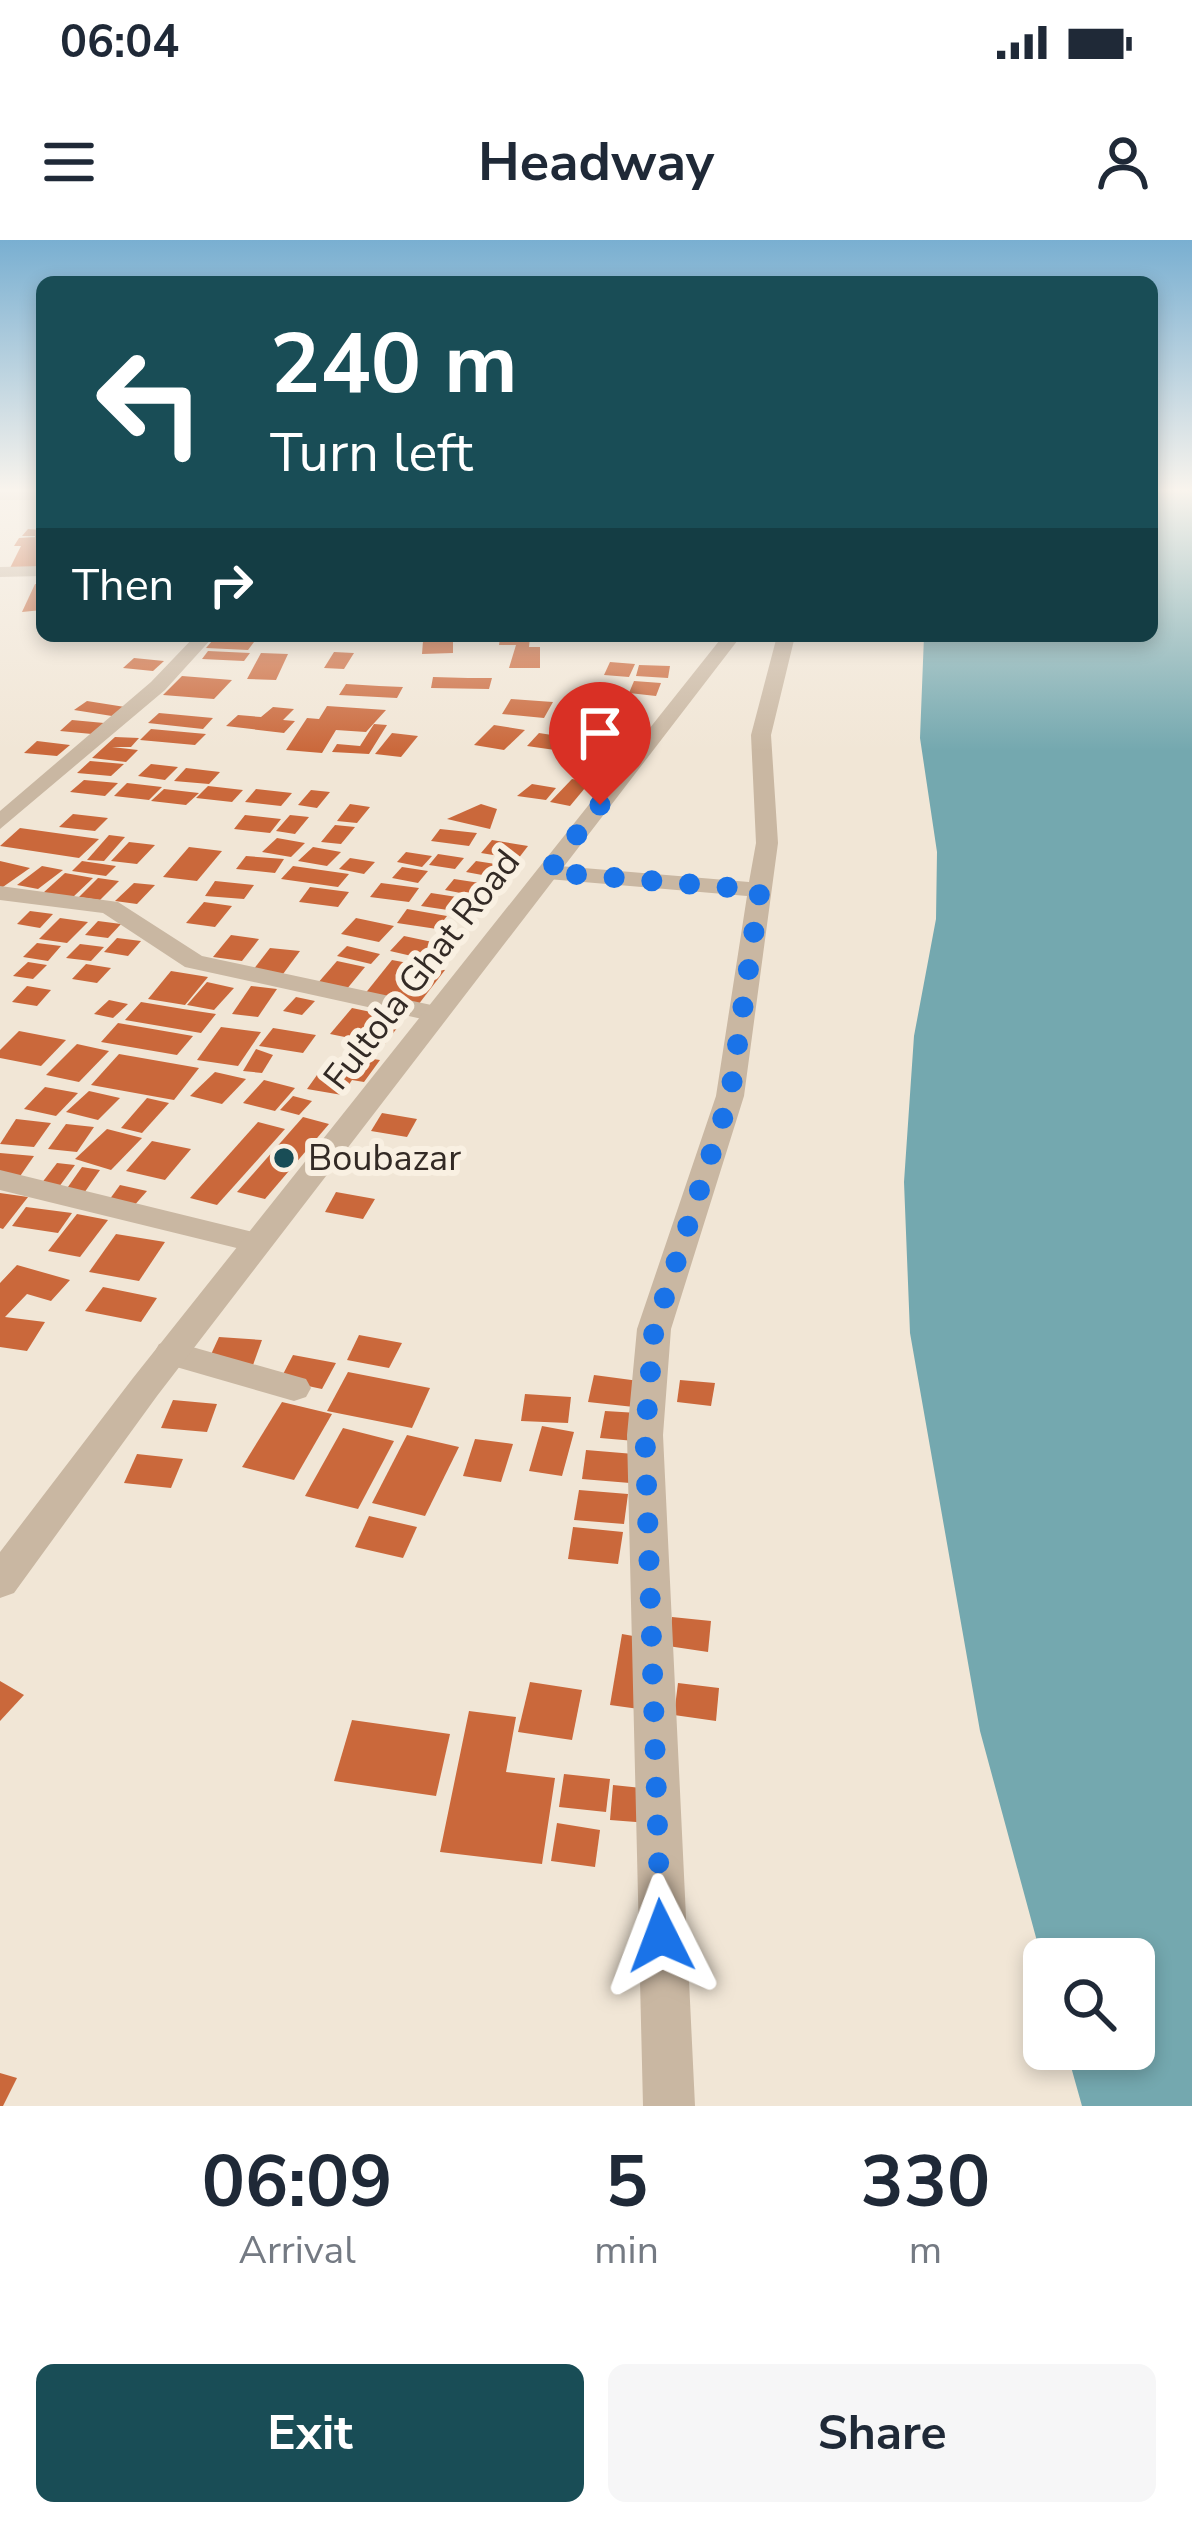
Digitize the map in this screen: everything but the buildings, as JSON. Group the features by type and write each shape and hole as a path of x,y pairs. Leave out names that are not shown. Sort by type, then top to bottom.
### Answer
{"street":[{"path":"19,594 34,577"},
{"path":"0,822 158,686 199,642"},
{"name":"Fultola Ghat Road","path":"0,1582 171,1353 727,642"},
{"path":"669,2106 645,1436 654,1330 730,1096 766,843 761,735 784,642"},
{"path":"548,872 760,890"},
{"path":"0,893 110,907 194,962 436,1014"},
{"path":"0,1180 257,1243"},
{"path":"171,1353 294,1388"}],"water":[{"path":"1158,577 1192,577 1192,2106 1082,2106 1072,2070 1155,2070 1155,1938 1036,1938 980,1731 910,1333 904,1182 914,1036 936,919 937,852 920,738 924,642 1158,642"}],"place":[{"name":"Boubazar","path":"284,1158"}],"route":[{"path":"600,805 548,872 760,890 730,1096 654,1330 645,1436 661,1936"}]}
